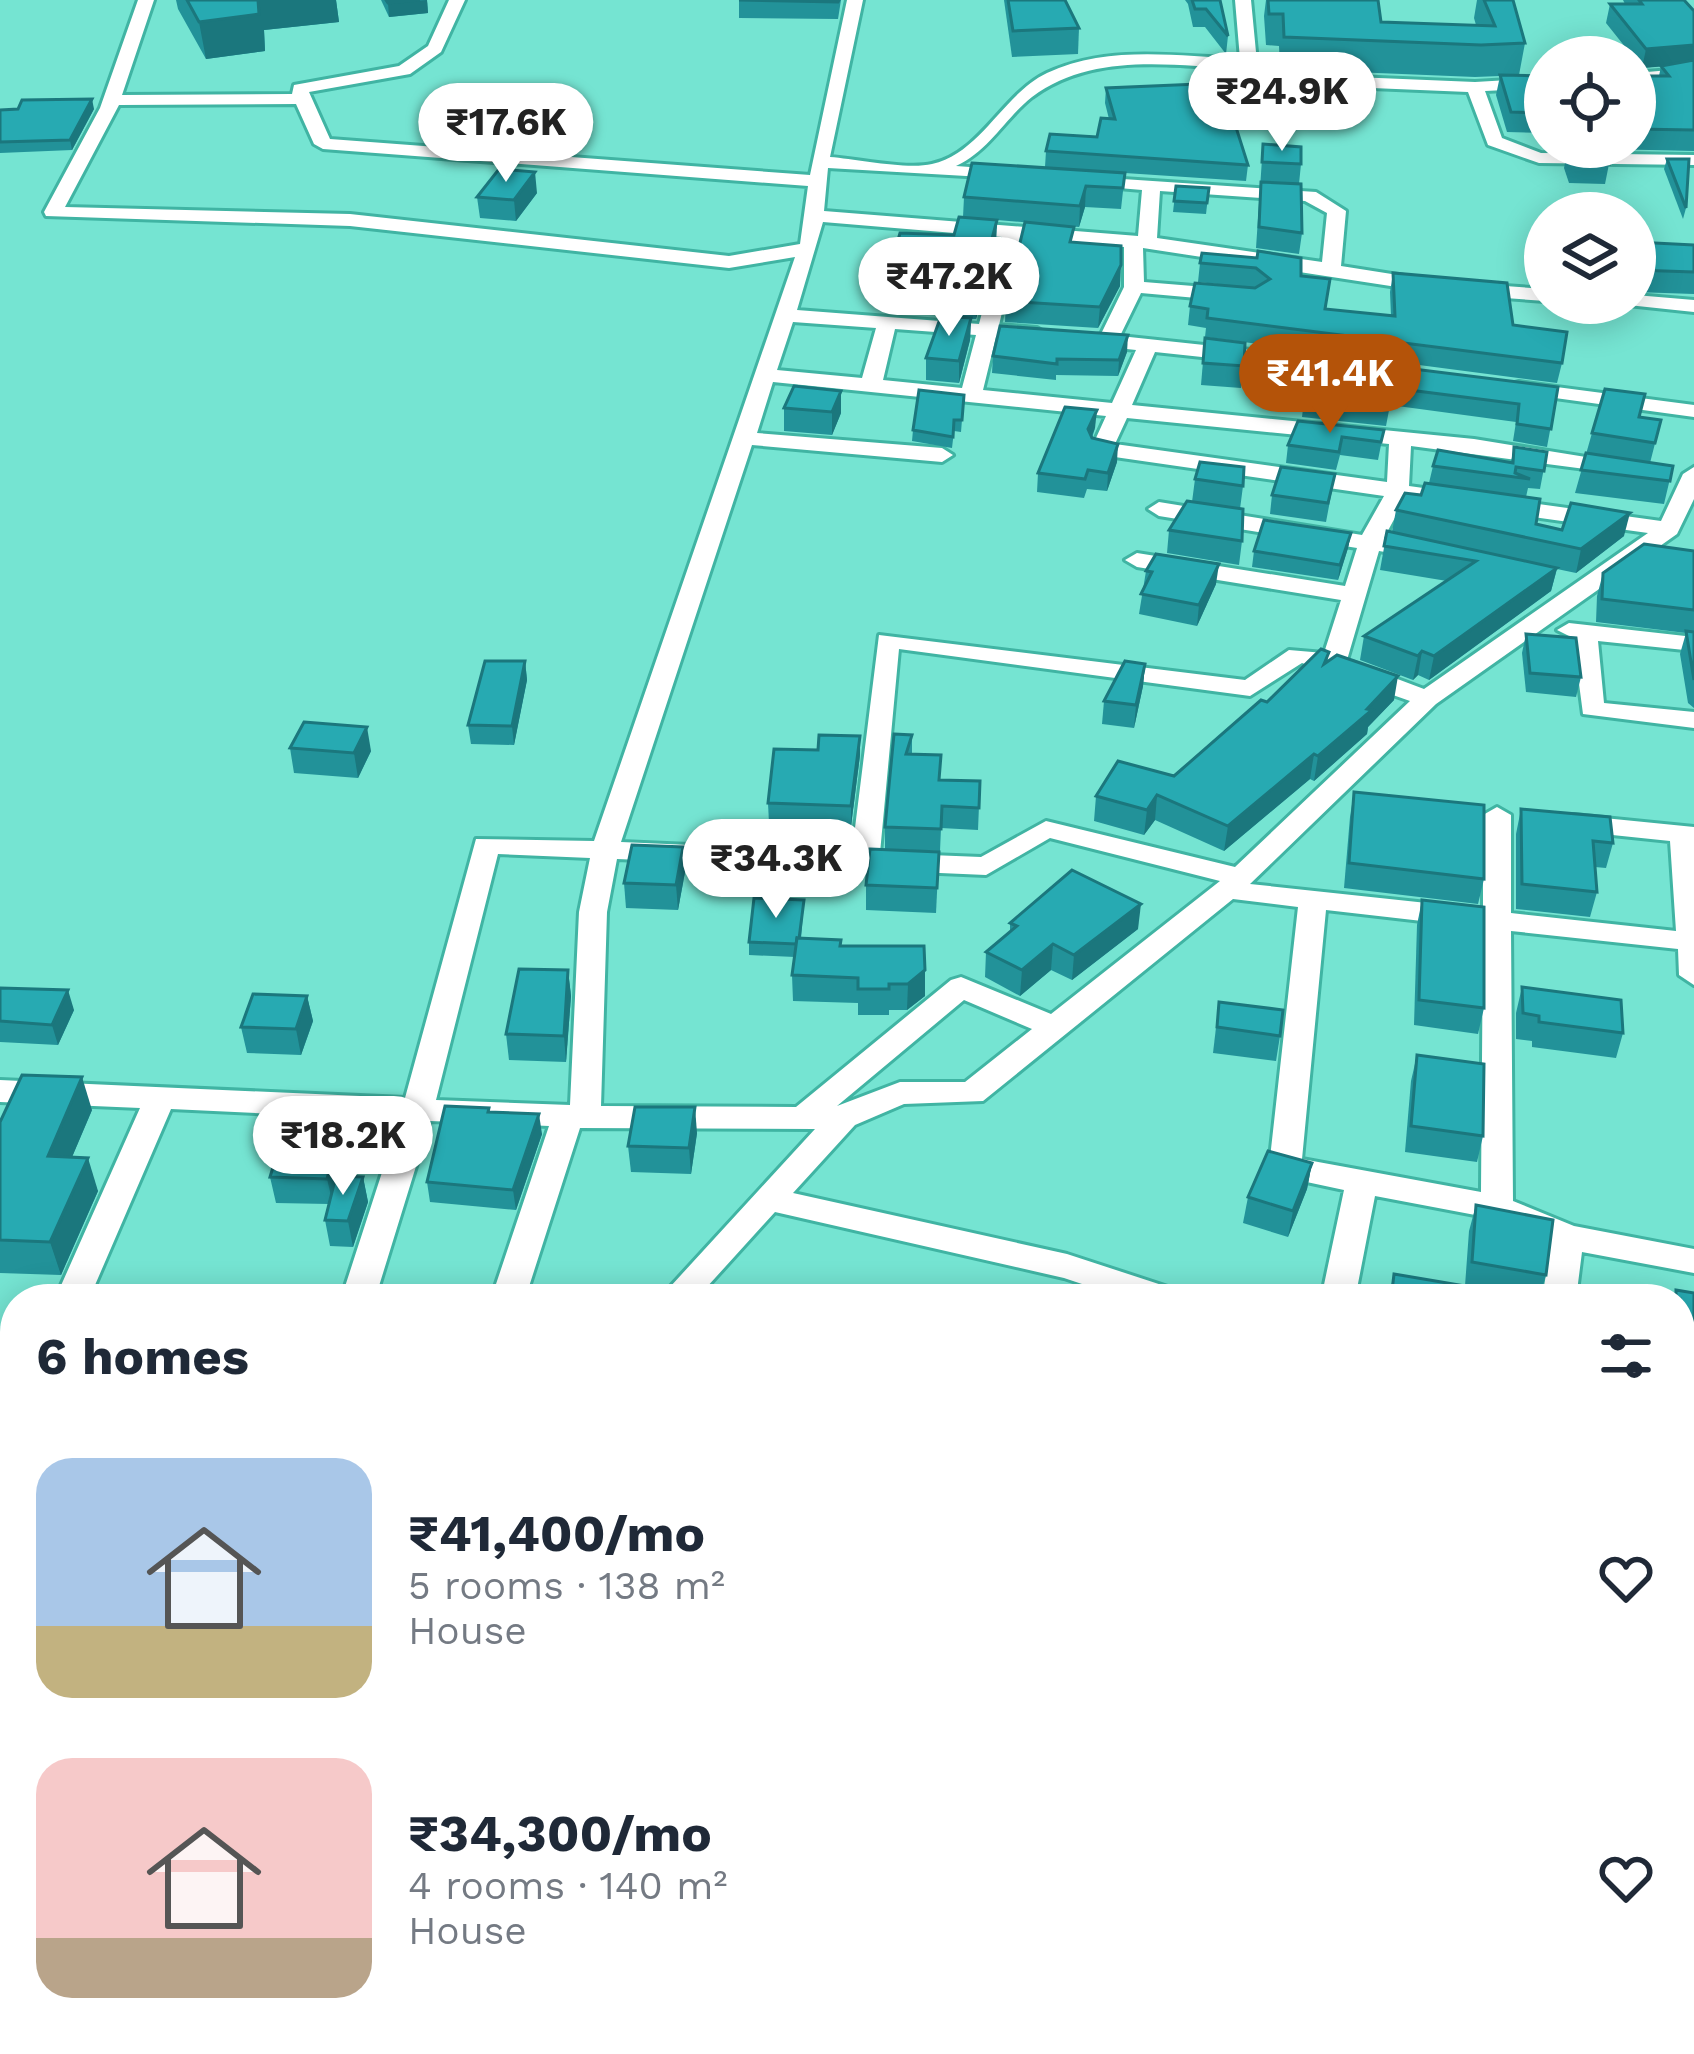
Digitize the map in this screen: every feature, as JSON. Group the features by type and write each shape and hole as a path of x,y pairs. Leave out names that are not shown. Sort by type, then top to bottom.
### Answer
{"street":[{"path":"146,0 112,100 52,212 350,220 729,262 807,249"},
{"path":"458,0 435,49 404,70 300,89 323,144 819,171 933,170 1042,177"},
{"path":"514,1284 577,1116 593,912 605,850 807,249 855,0"},
{"path":"1243,0 1250,78 1475,87 1524,84"},
{"path":"933,170 976,152 1029,91 1102,59 1247,64"},
{"path":"1656,76 1694,73"},
{"path":"1475,87 1494,141 1524,152"},
{"path":"112,100 302,99"},
{"path":"1656,156 1694,160"},
{"path":"1064,179 1309,196 1337,211 1331,269"},
{"path":"1108,340 1134,287 1151,185"},
{"path":"814,216 1140,242 1257,277"},
{"path":"970,398 1013,230"},
{"path":"1134,287 1331,269 1524,293"},
{"path":"1469,289 1524,277"},
{"path":"1656,302 1694,305"},
{"path":"785,315 1148,345 1243,343 1377,370"},
{"path":"871,385 887,323"},
{"path":"1148,345 1102,449 1398,491 1659,537 1694,551"},
{"path":"0,1091 577,1116 803,1118 844,1118 900,1093 972,1093 1234,883 1427,699 1659,537 1679,477 1400,439 765,375"},
{"path":"1490,385 1694,411"},
{"path":"744,438 942,455"},
{"path":"1334,663 1371,540 1398,491 1400,439"},
{"path":"1160,509 1436,554"},
{"path":"1137,560 1355,595"},
{"path":"1545,578 1588,587"},
{"path":"1532,626 1694,644"},
{"path":"1585,632 1592,709 1694,720"},
{"path":"865,860 888,640 1250,688 1298,655 1334,663 1427,699"},
{"path":"1324,797 1367,802"},
{"path":"1497,1207 1499,921 1509,816 1689,835 1694,975"},
{"path":"363,1284 418,1109 486,845 986,866 1046,829 1234,883 1313,900 1693,942"},
{"path":"1313,900 1285,1167 1497,1207 1568,1237 1694,1261"},
{"path":"803,1118 961,986 1054,1027"},
{"path":"78,1284 160,1098"},
{"path":"691,1284 844,1118"},
{"path":"1341,1284 1362,1182"},
{"path":"773,1200 1067,1266 1120,1284"},
{"path":"1560,1284 1568,1237"}],"building":[{"path":"187,0 258,0 259,14 199,22"},
{"path":"739,0 839,0 838,2"},
{"path":"1008,0 1065,0 1079,28 1013,31"},
{"path":"1192,0 1220,0 1228,36 1206,9 1195,9"},
{"path":"1268,0 1378,0 1381,22 1495,26 1484,0 1513,0 1524,43 1284,37 1283,14 1269,14"},
{"path":"1639,0 1684,0 1694,11 1694,45 1656,48 1656,36 1636,36 1610,4 1642,4"},
{"path":"1694,60 1694,130 1656,129 1656,76 1669,76 1661,66"},
{"path":"1500,75 1524,76 1524,112 1511,112"},
{"path":"1222,83 1248,165 1046,151 1050,134 1097,137 1101,118 1115,119 1106,88"},
{"path":"92,99 70,140 0,142 0,110 18,109 22,100"},
{"path":"1263,144 1301,147 1301,164 1262,162"},
{"path":"1667,159 1689,159 1686,208"},
{"path":"972,163 1125,173 1123,188 1086,186 1080,206 964,197"},
{"path":"499,169 535,172 514,200 477,197"},
{"path":"1261,182 1301,184 1302,233 1259,227"},
{"path":"1176,186 1209,188 1207,203 1174,201"},
{"path":"959,217 997,220 976,298 948,295 952,283 937,282 937,266 891,264 900,233 954,235"},
{"path":"1025,222 1074,227 1070,242 1121,246 1121,265 1100,307 1006,301"},
{"path":"1656,243 1694,245 1694,272 1656,271"},
{"path":"1258,251 1301,258 1301,276 1330,279 1325,309 1395,316 1393,273 1507,283 1513,325 1567,332 1562,363 1207,318 1208,309 1190,306 1195,283 1255,288 1270,279 1256,268 1200,263 1202,253 1257,258"},
{"path":"941,316 971,318 959,361 926,358"},
{"path":"1000,326 1128,335 1119,360 1057,359 1057,364 993,356"},
{"path":"1205,338 1245,343 1244,366 1203,363"},
{"path":"1317,357 1558,387 1551,429 1517,424 1519,404 1393,388 1389,408 1304,400"},
{"path":"794,386 841,391 832,412 784,408"},
{"path":"1605,389 1645,394 1639,417 1661,420 1655,443 1592,433"},
{"path":"919,390 964,395 962,420 954,420 953,437 913,430"},
{"path":"1065,407 1097,410 1088,429 1092,438 1118,444 1108,473 1088,470 1085,479 1038,473"},
{"path":"1298,421 1384,430 1381,442 1342,437 1339,452 1288,445"},
{"path":"1514,447 1547,452 1544,471 1516,467 1515,473 1530,479 1433,466 1438,450 1513,463"},
{"path":"1586,453 1673,466 1670,481 1581,470"},
{"path":"1200,462 1244,467 1243,486 1195,479"},
{"path":"1281,467 1335,474 1328,503 1272,495"},
{"path":"1425,483 1540,499 1536,524 1562,530 1571,503 1630,513 1581,549 1396,510 1405,493 1421,495"},
{"path":"1187,501 1243,509 1242,541 1169,530"},
{"path":"1264,520 1351,533 1340,565 1254,551"},
{"path":"1387,531 1557,568 1434,656 1422,651 1418,656 1364,636 1476,561 1384,546"},
{"path":"1644,544 1694,551 1694,610 1602,599 1603,573"},
{"path":"1156,554 1219,564 1199,605 1141,594"},
{"path":"1686,631 1694,632 1694,680"},
{"path":"1526,634 1576,638 1581,677 1530,673"},
{"path":"1321,649 1329,652 1324,664 1337,655 1398,676 1367,709 1372,710 1228,826 1157,795 1147,810 1096,796 1118,761 1174,776 1261,700 1267,702"},
{"path":"485,661 525,661 512,726 468,725"},
{"path":"1125,661 1145,664 1136,705 1104,701"},
{"path":"304,722 367,727 354,753 290,748"},
{"path":"894,734 912,735 906,754 941,755 939,780 980,781 979,808 942,806 941,829 885,827"},
{"path":"819,735 860,736 851,806 768,803 774,749 818,750"},
{"path":"1354,792 1484,805 1484,879 1349,863"},
{"path":"1521,809 1610,817 1613,843 1593,841 1597,892 1522,884"},
{"path":"632,845 683,847 676,885 624,883"},
{"path":"870,849 939,852 937,888 866,885"},
{"path":"1072,870 1141,904 1074,955 1053,944 1022,970 986,952 1017,926 1010,923"},
{"path":"754,898 804,900 796,944 749,942"},
{"path":"1422,900 1484,907 1484,1008 1419,1000"},
{"path":"797,938 841,940 840,946 924,946 925,970 908,984 889,984 889,989 858,989 858,978 792,975"},
{"path":"519,969 568,970 564,1036 506,1034"},
{"path":"1522,987 1621,1000 1623,1033 1539,1022 1539,1016 1523,1013"},
{"path":"0,988 68,990 52,1025 0,1021"},
{"path":"253,994 307,996 296,1029 241,1027"},
{"path":"1219,1002 1283,1010 1280,1036 1217,1027"},
{"path":"1417,1055 1484,1064 1483,1136 1411,1126"},
{"path":"22,1075 82,1077 48,1156 88,1158 50,1242 0,1240 0,1122"},
{"path":"445,1106 539,1114 513,1190 427,1182"},
{"path":"635,1107 695,1107 689,1148 628,1146"},
{"path":"280,1144 336,1144 327,1179 270,1177"},
{"path":"1268,1151 1312,1163 1293,1211 1248,1197"},
{"path":"336,1176 363,1177 348,1221 325,1220"},
{"path":"1476,1205 1553,1220 1546,1275 1472,1262"},
{"path":"1394,1274 1453,1284 1393,1284"}]}
